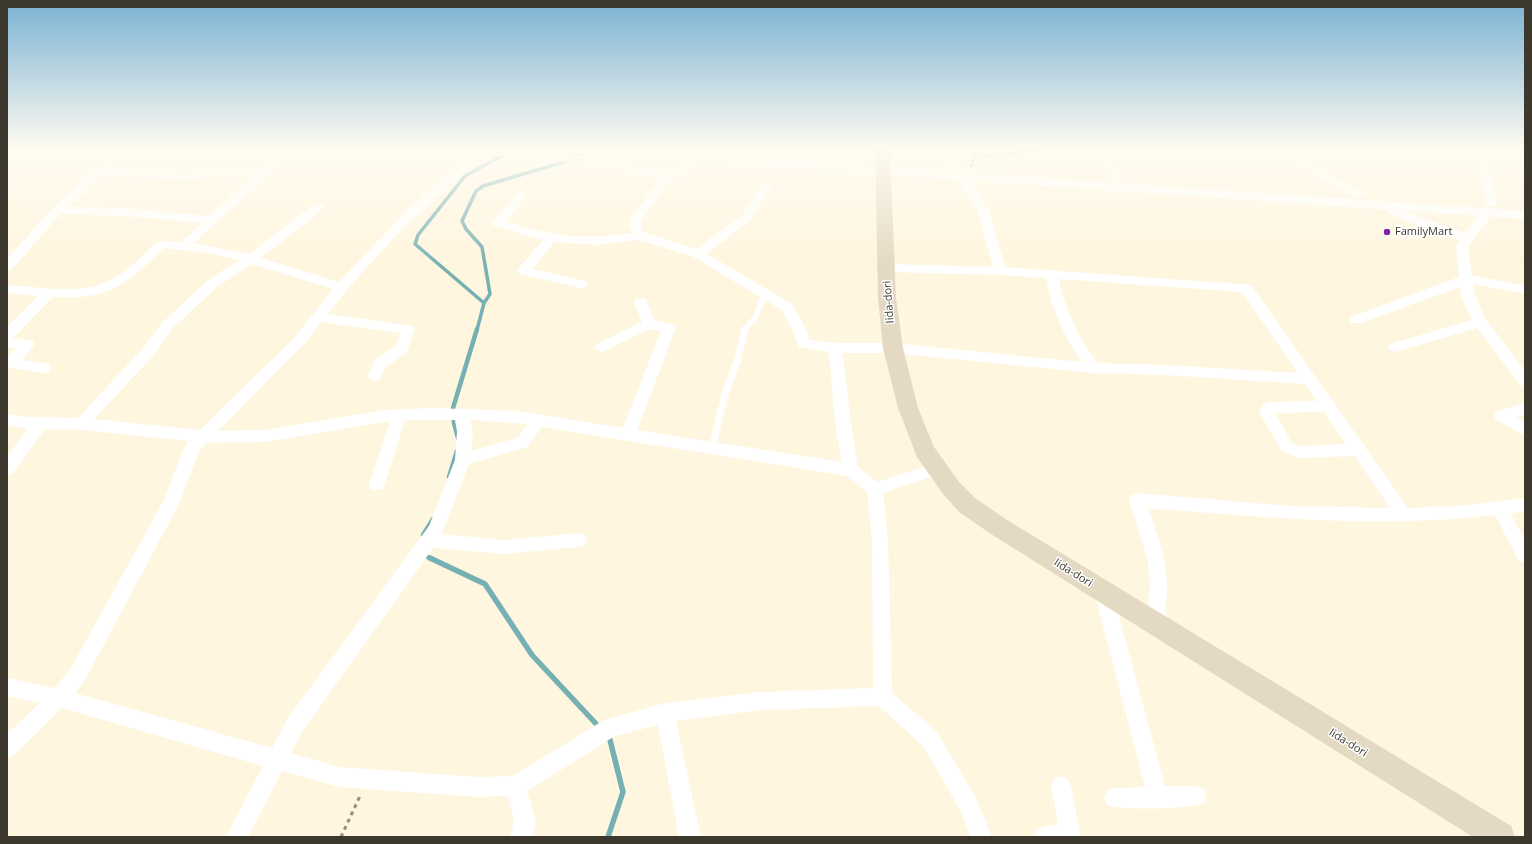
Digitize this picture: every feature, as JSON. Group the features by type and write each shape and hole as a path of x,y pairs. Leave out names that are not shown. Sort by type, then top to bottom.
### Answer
{"main road":[{"name":"Iida-dori","path":"884,187 888,298 898,374 916,431 925,451 936,469 967,505 999,527 1500,837"}],"street":[{"path":"7,267 58,210 81,187"},
{"path":"185,245 246,187"},
{"path":"7,748 59,698 78,674 171,504 192,448 273,369 300,340 341,287 414,210 440,187"},
{"path":"640,236 634,224 659,187"},
{"path":"698,254 747,216 765,187"},
{"path":"968,187 977,197 984,213 1000,271"},
{"path":"1173,187 1381,204 1490,208 1525,207"},
{"path":"1245,187 1490,208 1525,214"},
{"path":"1345,187 1361,196"},
{"path":"1487,187 1490,208 1462,247 1468,295 1480,322 1525,381"},
{"path":"521,195 513,207 498,223 551,238 606,241 640,236 698,254 787,307 801,334 803,344 836,348 894,348 1093,368 1164,370 1308,379"},
{"path":"1381,204 1407,217 1467,238"},
{"path":"81,424 148,352 168,326 194,300 213,283 252,258 318,207"},
{"path":"58,210 127,212 212,220"},
{"path":"551,238 524,271 581,284"},
{"path":"7,289 85,294 101,290 119,282 162,244 185,245 252,258 341,287"},
{"path":"887,268 1000,271 1246,288 1404,515"},
{"path":"1052,274 1058,305 1070,334 1093,368"},
{"path":"1356,320 1465,279 1525,290"},
{"path":"7,335 50,292"},
{"path":"641,302 649,324"},
{"path":"318,317 408,329 402,349 380,364 375,376"},
{"path":"1395,347 1480,322"},
{"path":"602,347 649,324 669,328 628,434"},
{"path":"7,342 28,344 10,363 44,368"},
{"path":"836,348 843,424 851,470"},
{"path":"1328,406 1269,408 1266,412 1288,447 1300,452 1358,450"},
{"path":"1525,409 1501,416 1525,430"},
{"path":"7,420 26,424 81,424 202,438 248,437 296,432 384,416 487,414 539,420 851,470 875,489 880,540 883,698"},
{"path":"237,837 278,761 295,725 436,530 463,460 465,432 462,415"},
{"path":"377,484 399,416"},
{"path":"463,460 522,443 539,420"},
{"path":"7,470 40,424"},
{"path":"875,489 936,469"},
{"path":"1155,623 1159,588 1157,561 1137,500 1290,513 1404,515 1525,505"},
{"path":"1499,508 1525,556"},
{"path":"429,540 504,547 579,540"},
{"path":"1102,591 1158,798"},
{"path":"7,687 59,698 339,777 478,787 515,786 611,727 665,713 760,701 883,698 930,739 970,807 981,837"},
{"path":"665,713 695,836"},
{"path":"515,786 525,822 521,837"},
{"path":"1045,837 1071,835 1062,786"},
{"path":"1114,798 1197,796"}],"lane":[{"path":"712,448 726,391 737,362 744,332 755,318 765,293"}],"path":[{"path":"341,837 367,779"}],"waterway":[{"path":"456,187 418,235 415,244 484,303"},
{"path":"481,187 476,191 462,221 466,229 482,247 490,294 484,303"},
{"path":"477,330 484,303"},
{"path":"458,438 454,423 453,408 477,329"},
{"path":"449,477 457,451"},
{"path":"423,535 433,519"},
{"path":"422,554 430,558"},
{"path":"430,558 485,584 532,655 600,728"},
{"path":"606,735 610,740 623,792 608,837"}],"place":[{"name":"FamilyMart","path":"1387,232"}]}
